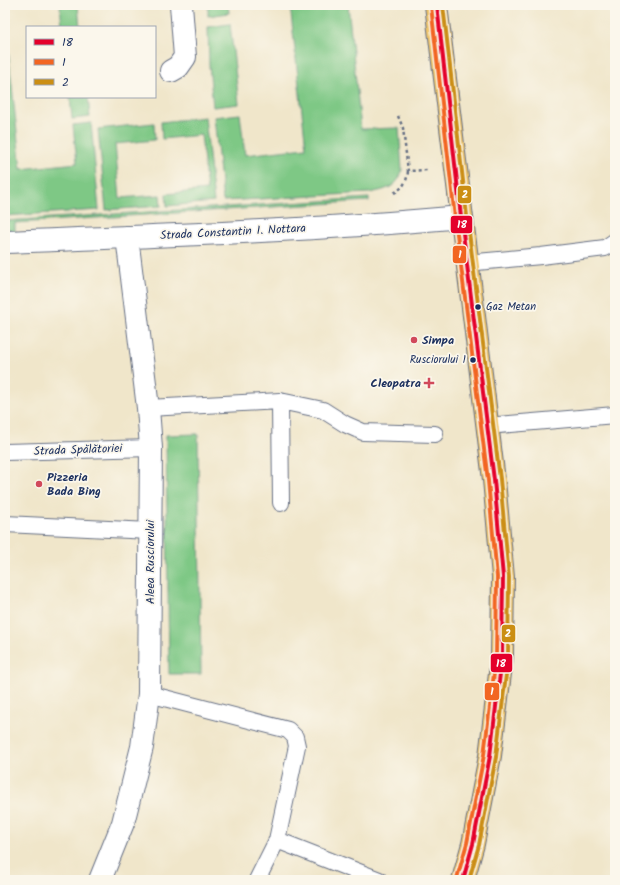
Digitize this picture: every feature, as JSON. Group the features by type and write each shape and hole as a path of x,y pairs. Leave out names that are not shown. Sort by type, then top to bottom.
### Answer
{"main road":[{"path":"437,6 466,263 487,426 503,577 502,657 490,756 473,844 463,880"}],"street":[{"path":"171,71 178,67 185,57 181,5"},
{"name":"Strada Constantin I. Nottara","path":"5,242 392,224 461,217"},
{"name":"Aleea Rusciorului","path":"102,879 123,823 142,747 149,694 151,448 148,408 127,237"}],"lane":[{"path":"466,263 605,248 615,241"},
{"path":"148,408 280,401 323,410 345,424 363,432 435,434"},
{"path":"280,401 281,504"},
{"path":"487,426 615,415"},
{"name":"Strada Spălătoriei","path":"5,452 151,448"},
{"path":"5,524 150,531"},
{"path":"149,694 288,730 295,737 297,746 277,840 257,880"},
{"path":"277,840 379,880"}],"path":[{"path":"398,116 403,128 406,155"}],"green space":[{"path":"60,5 78,5 80,26 62,26"},
{"path":"208,5 228,5 229,13 208,16"},
{"path":"290,5 348,5 361,129 399,128 402,170 397,181 390,187 369,193 223,201 214,117 240,114 245,155 306,148"},
{"path":"5,22 21,169 77,163 73,125 91,123 99,210 5,216"},
{"path":"230,24 239,104 213,107 209,65 208,27"},
{"path":"70,98 88,98 90,117 72,119"},
{"path":"205,117 214,202 167,206 166,194 207,190 201,135 162,139 161,122"},
{"path":"154,123 155,140 115,144 120,198 160,195 161,206 106,210 98,129"},
{"path":"369,198 369,201 15,223 15,235 5,231 5,221"},
{"path":"198,434 201,674 169,674 166,435"}],"transit line":[{"name":"18","path":"437,5 461,217 494,480 503,577 502,657 490,756 473,844 463,880"},
{"name":"2","path":"443,5 467,216 500,479 509,577 508,658 496,757 479,845 469,880"},
{"name":"1","path":"431,6 455,218 488,481 497,577 496,657 484,755 467,843 457,878"}],"place":[{"name":"Gaz Metan","path":"478,307"},
{"name":"Simpa","path":"414,340"},
{"name":"Rusciorului 1","path":"473,360"},
{"name":"Cleopatra","path":"429,383"},
{"name":"Pizzeria Bada Bing","path":"39,484"}]}
